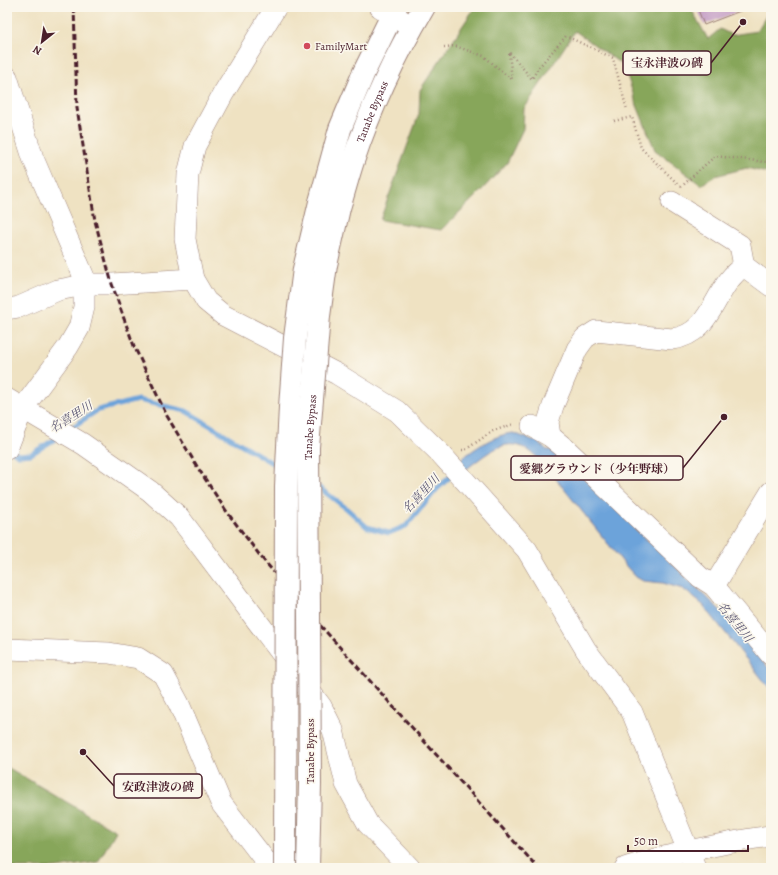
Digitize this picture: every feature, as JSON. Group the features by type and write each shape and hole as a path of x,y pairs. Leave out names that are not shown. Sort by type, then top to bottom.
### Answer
{"highway":[{"name":"Tanabe Bypass","path":"285,868 286,486 295,338 304,269 330,205 353,161 393,62 424,7"},
{"name":"Tanabe Bypass","path":"308,868 310,784 308,446 319,316 326,265 330,205 340,129 390,9"}],"street":[{"path":"276,7 223,94 195,146 188,174 185,238 192,279 206,301 223,315 337,374 397,411 443,456 527,550 586,650 632,712 691,860"},
{"path":"390,9 412,26"},
{"path":"7,77 33,158 85,286 84,307 79,328 68,348 15,404 9,445"},
{"path":"672,202 740,245 744,266 771,286"},
{"path":"550,436 548,422 552,406 577,348 585,338 596,331 672,338 683,337 693,332 701,325 728,280 735,272 744,266"},
{"path":"7,310 19,307 58,290 79,286 192,279"},
{"path":"15,404 82,444 150,491 179,517 321,706 333,730 346,784 368,824 410,868"},
{"path":"532,426 550,436 567,450 700,577 714,586 771,655"},
{"path":"714,586 771,492"},
{"path":"7,649 110,653 138,658 163,674 179,704 221,803 271,868"},
{"path":"625,868 644,862 691,860 748,838 771,836"}],"path":[{"path":"444,47 455,46 484,56 512,80 508,52 532,79 538,68 566,36 613,58 627,110"},
{"path":"614,121 632,117 641,148 681,188 715,156 766,162 771,153"},
{"path":"443,456 447,448 464,450 493,431 513,424 532,426"}],"green space":[{"path":"475,7 690,7 708,39 720,29 732,35 757,31 769,11 771,12 771,174 747,168 715,176 701,185 655,150 636,103 624,66 575,31 524,109 523,129 507,163 441,230 380,220 419,114 420,90"},
{"path":"7,767 116,831 98,862 56,868 7,868"}],"water":[{"path":"513,433 538,442 547,450 556,450 723,613 771,671 771,690 703,605 683,589 663,583 643,581 636,577 544,464 533,453 522,447 513,445 503,446 494,449 464,471 456,463 476,448 490,440 505,434"}],"building":[{"path":"697,7 748,7 748,8 704,25"}],"waterway":[{"name":"名喜里川","path":"68,430 98,410 138,400 186,411 282,469"},
{"name":"名喜里川","path":"11,450 18,455 31,454 60,436"},
{"name":"名喜里川","path":"314,484 346,508 367,527 389,533 406,526 437,489 453,474"}],"railway":[{"path":"74,7 77,108 95,221 112,284 134,346 167,416 198,468 227,512 261,557 301,604 538,868"}],"place":[{"name":"宝永津波の碑","path":"743,22"},
{"name":"FamilyMart","path":"307,46"},
{"name":"愛郷グラウンド（少年野球）","path":"724,417"},
{"name":"安政津波の碑","path":"83,752"}]}
